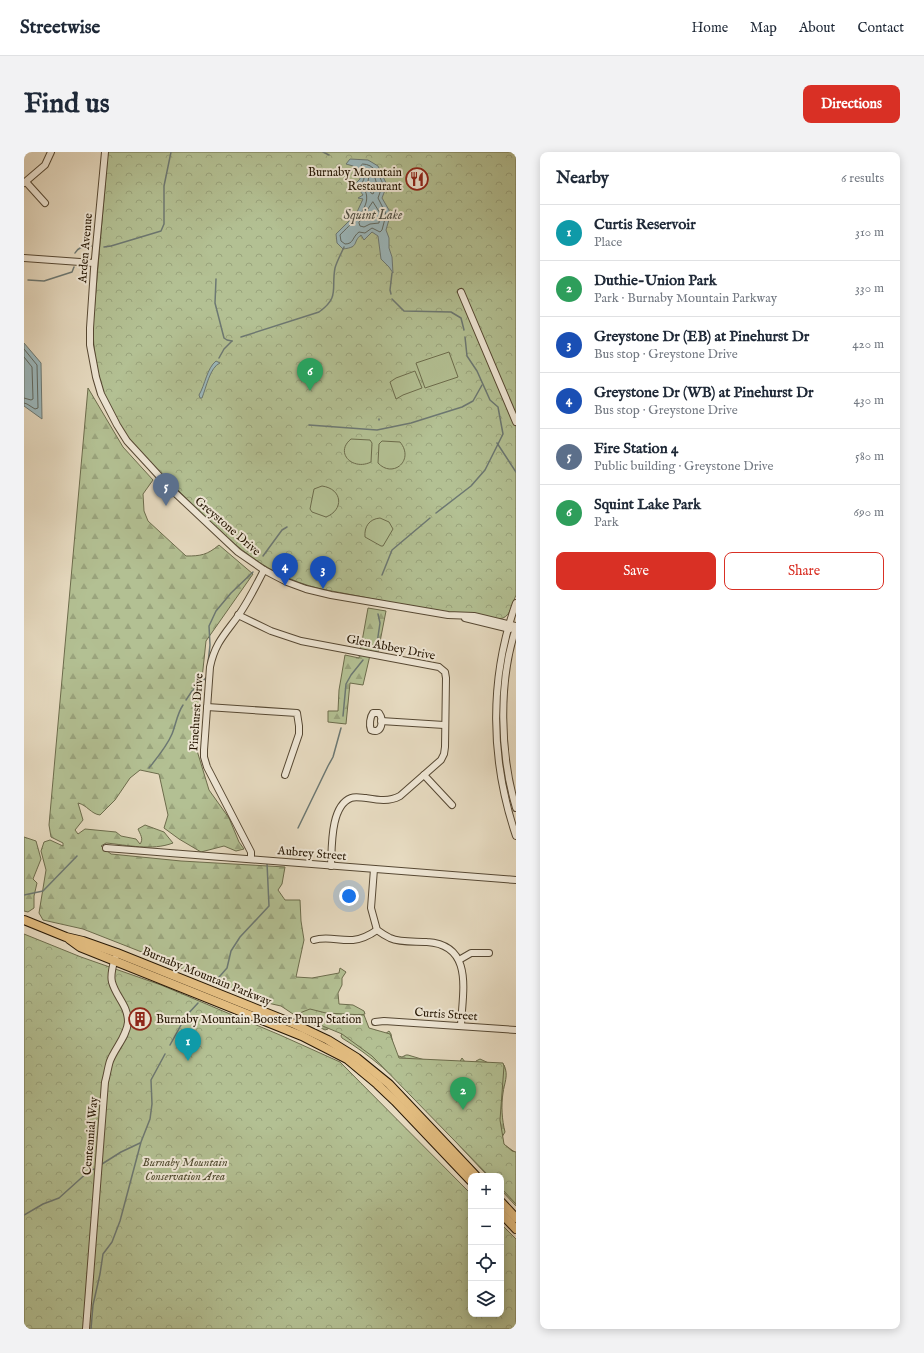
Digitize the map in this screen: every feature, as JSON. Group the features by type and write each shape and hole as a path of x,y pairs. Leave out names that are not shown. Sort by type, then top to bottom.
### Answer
{"main road":[{"name":"Burnaby Mountain Parkway","path":"24,920 66,937 80,947 115,957 292,1023 340,1046 389,1084 473,1173"},
{"name":"Burnaby Mountain Parkway","path":"115,957 302,1036 347,1059 395,1101 468,1178"},
{"path":"504,1205 516,1218"},
{"path":"504,1216 516,1229"}],"street":[{"path":"46,203 25,183 45,165 51,152"},
{"name":"Arden Avenue","path":"90,346 94,263 105,152"},
{"path":"24,258 94,263"},
{"path":"461,292 516,422"},
{"name":"Greystone Drive","path":"90,346 101,394 127,441 173,491 238,552 264,570 287,582 306,589 331,595 461,617 508,626 516,629"},
{"name":"Pinehurst Drive","path":"250,860 251,852 205,762 204,750 212,657 221,638 238,615 264,570"},
{"path":"516,603 508,626 502,654 496,702 496,734 504,797 516,836"},
{"name":"Glen Abbey Drive","path":"238,615 271,631 301,641 439,667 445,672 444,754 441,760 400,796 386,800 351,798 343,804 335,820 331,866"},
{"path":"516,629 508,663 504,735 509,776 516,808"},
{"path":"207,707 297,713 299,730 285,775"},
{"path":"381,721 444,725"},
{"path":"424,775 452,806"},
{"name":"Aubrey Street","path":"106,848 516,880"},
{"path":"374,869 371,908 377,930 395,939 432,942 441,945 450,950 459,960 464,977 461,1026"},
{"path":"314,940 323,937 352,940 363,938 377,930"},
{"path":"459,960 471,954 489,953"},
{"name":"Centennial Way","path":"86,1329 105,1082 110,1061 124,1035 128,1021 125,1005 112,980 115,957"},
{"name":"Curtis Street","path":"375,1022 384,1021 516,1030"}],"green space":[{"path":"108,152 516,152 516,595 510,611 506,616 499,619 490,619 432,610 321,589 278,573 260,563 227,537 162,475 131,442 118,423 106,400 94,350 93,324"},
{"path":"449,352 458,377 425,388 416,363"},
{"path":"415,371 422,388 396,399 390,382 396,378"},
{"path":"88,388 123,447 153,480 143,494 144,511 148,521 186,556 204,554 219,545 253,574 206,641 195,744 209,790 229,818 239,842 244,849 236,851 224,846 201,852 164,828 168,815 159,774 140,770 130,778 115,800 100,815 78,803 83,820 75,830 78,834 85,829 116,832 121,836 136,839 140,844 142,838 138,829 145,825 164,832 173,843 157,847 106,843 101,846 111,854 181,861 285,867 282,884 278,890 285,900 300,900 304,940 296,977 312,978 339,973 340,968 346,972 342,978 342,985 338,993 339,1004 353,1005 364,1011 365,1014 351,1017 369,1031 385,1034 389,1031 391,1034 395,1055 402,1057 408,1055 428,1061 459,1063 462,1058 473,1067 476,1061 480,1059 493,1065 504,1065 506,1076 502,1108 505,1132 502,1137 502,1143 516,1153 516,1206 504,1193 504,1173 485,1173 401,1084 363,1052 342,1038 341,1036 343,1031 331,1024 328,1029 325,1030 311,1023 308,1017 296,1016 281,1006 250,999 162,960 83,929 43,920 39,913 46,870 41,851 44,842 50,840 63,846 63,843 51,837 49,825"},
{"path":"351,439 370,440 372,443 371,462 358,464 348,459 344,450 346,444"},
{"path":"382,441 400,442 404,449 404,461 396,468 390,469 378,463 379,444"},
{"path":"322,486 334,491 339,500 336,510 326,517 312,512 310,509 314,489"},
{"path":"380,518 389,522 393,529 383,546 365,537 365,530 368,524 373,520"},
{"path":"368,608 386,611 378,652 371,651 363,685 350,683 346,724 328,722 328,711 338,711 339,690 345,655 359,658"},
{"path":"24,837 36,841 41,859 33,879 37,883 34,896 34,908 28,912 24,911"},
{"name":"Burnaby Mountain Conservation Area","path":"24,934 81,957 161,985 340,1062 468,1191 468,1317 504,1317 504,1227 516,1239 516,1329 24,1329"},
{"path":"310,1009 326,1013 364,1015 369,1028 390,1034 399,1058 503,1063 500,1120 504,1144 512,1151 516,1152 516,1204 504,1191 504,1173 486,1173 372,1056 342,1034 297,1014"}],"water":[{"name":"Squint Lake","path":"350,159 368,160 378,166 387,185 382,198 389,210 390,216 386,230 389,238 393,273 381,259 378,236 372,232 364,240 361,235 352,247 343,249 337,243 336,234 357,212 363,199 358,198 363,195 355,184 360,179 359,170 346,164"},
{"path":"24,343 41,363 42,419 24,406"},
{"path":"216,361 220,363 211,373 202,398 200,398 199,395 208,372"}],"waterway":[{"path":"104,247 161,231 164,224 164,186 171,152"},
{"path":"323,152 329,155"},
{"path":"75,253 80,248 91,246"},
{"path":"241,337 319,312 326,307 332,297 335,268 344,247"},
{"path":"28,280 44,281 72,272 74,267"},
{"path":"391,294 392,273"},
{"path":"216,279 215,303 224,338 232,341"},
{"path":"392,299 404,311 451,312 461,318 464,330"},
{"path":"436,513 471,486 485,470 503,434 498,407 490,400 477,371 467,356 465,337"},
{"path":"219,358 224,349 232,341"},
{"path":"309,425 377,430 411,423 462,407 473,401 482,385"},
{"path":"497,443 516,472"},
{"path":"382,575 392,550 430,518"},
{"path":"263,556 282,530 287,527"},
{"path":"208,663 210,645 209,626 216,611 231,593 253,572"},
{"path":"376,650 380,623 378,614"},
{"path":"343,716 346,684 363,660"},
{"path":"186,700 192,691 207,677"},
{"path":"149,768 162,752 170,738 183,705"},
{"path":"298,828 333,757 341,728"},
{"path":"24,895 43,891 77,856"},
{"path":"213,984 227,968 231,951 240,937 269,906 267,863"},
{"path":"170,1045 186,1016 198,1003"},
{"path":"91,1329 93,1305 103,1254 112,1242 120,1221 141,1142 150,1119 152,1104 151,1080 165,1054"},
{"path":"102,1164 121,1152 140,1143"},
{"path":"24,1215 43,1204 59,1198 89,1171 94,1169"}],"place":[{"name":"Burnaby Mountain Restaurant","path":"417,179"},
{"name":"Squint Lake Park","path":"310,391"},
{"name":"Fire Station 4","path":"166,506"},
{"name":"Greystone Dr (WB) at Pinehurst Dr","path":"285,586"},
{"name":"Greystone Dr (EB) at Pinehurst Dr","path":"323,589"},
{"name":"Burnaby Mountain Booster Pump Station","path":"140,1019"},
{"name":"Curtis Reservoir","path":"188,1061"},
{"name":"Duthie-Union Park","path":"463,1110"}]}
